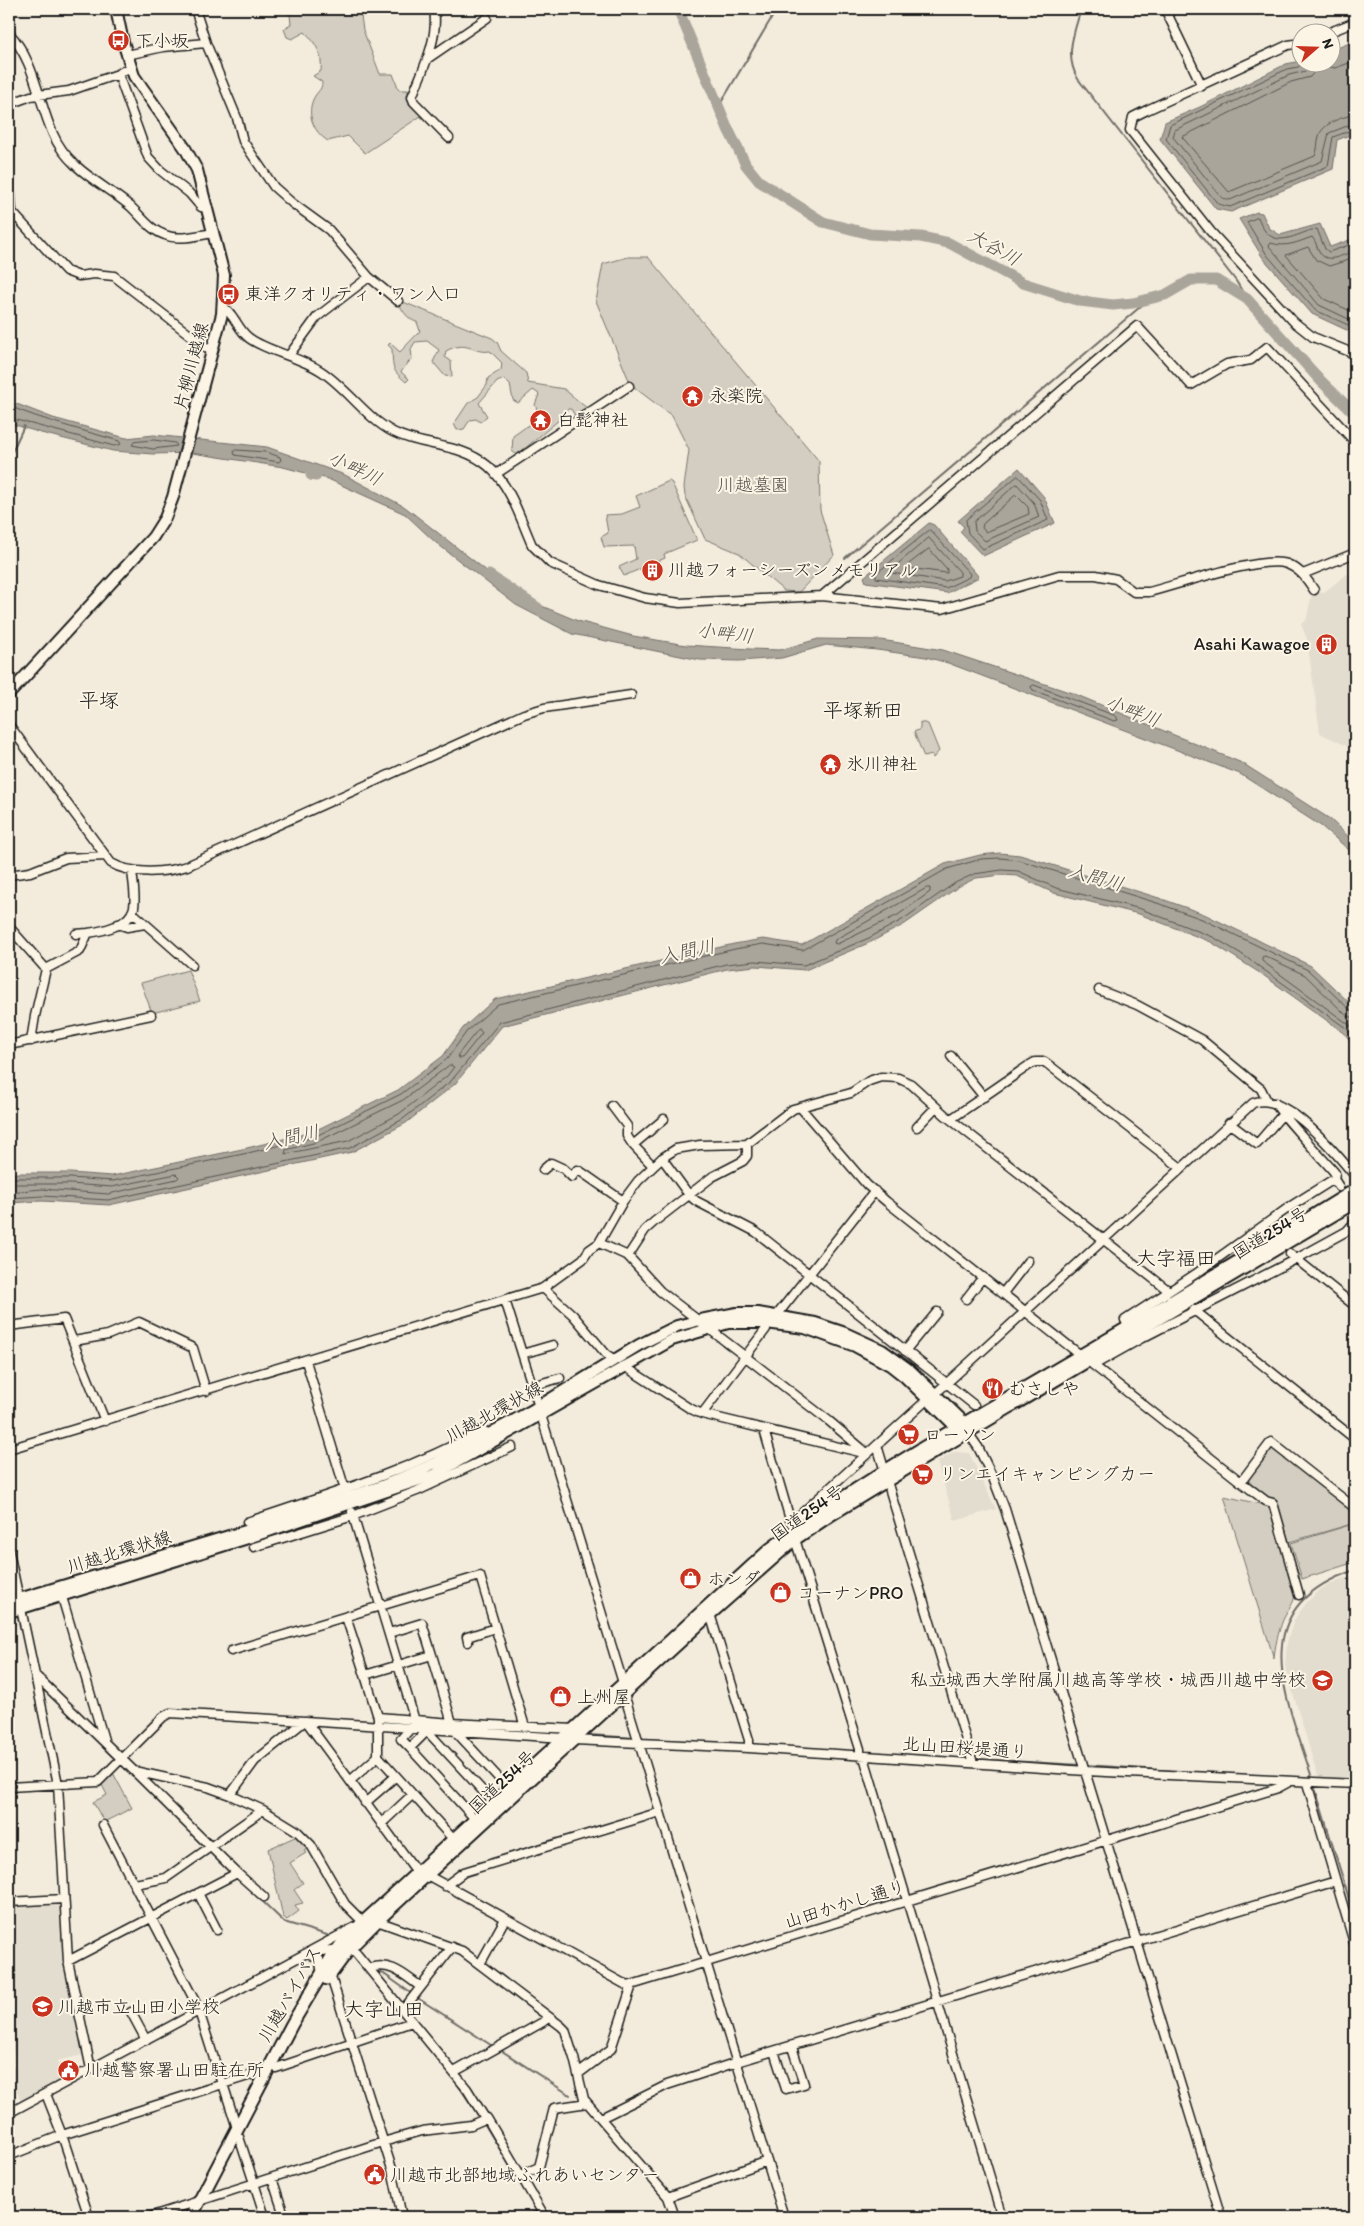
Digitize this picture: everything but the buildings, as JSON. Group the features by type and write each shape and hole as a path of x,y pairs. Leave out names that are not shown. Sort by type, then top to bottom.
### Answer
{"highway":[{"name":"国道254号","path":"1089,1361 1128,1328 1355,1190"},
{"name":"国道254号","path":"623,1688 795,1539 886,1476 962,1428 1089,1361 1355,1202"},
{"name":"国道254号","path":"359,1924 422,1874 769,1550 815,1515 886,1476"},
{"name":"国道254号","path":"350,1948 422,1874 453,1839 508,1788 571,1736"},
{"name":"川越バイパス","path":"190,2217 203,2199 271,2069 326,1973 337,1949 359,1924"},
{"name":"川越バイパス","path":"326,1973 350,1948"},
{"name":"川越バイパス","path":"197,2217 203,2199"}],"main road":[{"name":"片柳川越線","path":"9,694 153,537 170,510 212,352 222,306 224,275 197,170 188,152 142,88 130,67 116,9"},
{"name":"川越北環状線","path":"620,1363 639,1345 670,1330 700,1320 737,1314 777,1315 815,1323 882,1350 911,1370 962,1428"},
{"name":"川越北環状線","path":"16,1604 62,1597 375,1496 434,1474 490,1445 540,1411 620,1363 672,1340 728,1323 766,1322 805,1328 855,1346 890,1365 932,1396"},
{"name":"川越北環状線","path":"9,1612 16,1604 382,1486 438,1462 490,1445"}],"street":[{"path":"195,9 206,43 234,110 243,141 262,170 274,186 292,203 334,234 369,277 398,301"},
{"path":"434,9 433,36 427,59 412,96 414,102 449,138"},
{"path":"1164,9 1202,86"},
{"path":"427,59 487,18"},
{"path":"1342,27 1355,22"},
{"path":"9,34 24,54 53,135 67,157 130,206 157,232 177,238 214,233"},
{"path":"127,55 162,47 206,43"},
{"path":"1292,44 1133,117 1130,130 1211,232 1294,322 1313,337 1355,354"},
{"path":"9,104 39,95 69,90 118,74 130,67"},
{"path":"118,74 148,157 160,170 189,193 201,207 208,208"},
{"path":"9,172 10,213 66,271 79,276 94,274 114,276 212,352"},
{"path":"290,354 317,317 369,277"},
{"path":"222,306 230,311 249,339 290,354 324,372 379,422 395,433 467,452 496,474 510,494 532,545 550,563 599,584 646,598 680,603 822,596 942,609 1059,575 1096,575 1116,579 1134,592 1148,592 1264,562 1286,564 1303,574 1314,590"},
{"path":"822,596 1136,326 1191,385 1227,364 1251,360 1267,347 1355,442"},
{"path":"496,474 629,386"},
{"path":"1303,574 1355,553"},
{"path":"9,725 106,856 119,868 132,871 187,866 524,714 544,708 632,695"},
{"path":"9,876 30,872 66,858 106,856"},
{"path":"76,934 106,930 118,924 132,912 134,906 132,871"},
{"path":"132,912 192,965"},
{"path":"118,924 127,927 145,924"},
{"path":"9,927 46,969"},
{"path":"32,1041 35,1016 46,969 80,951 88,933"},
{"path":"1099,990 1137,1005 1202,1040 1261,1089 1276,1109 1321,1155 1335,1173 1334,1180 1339,1187"},
{"path":"9,1045 151,1015"},
{"path":"951,1056 984,1097"},
{"path":"951,1119 1035,1062 1045,1062 1181,1168"},
{"path":"9,1449 543,1288 583,1259 599,1243 623,1201 638,1181 662,1158 680,1147 747,1144 784,1114 800,1107 850,1093 869,1081 882,1077 898,1078 911,1084 936,1107 1169,1291"},
{"path":"764,1430 791,1523 1253,1103 1271,1102 1312,1130 1355,1176"},
{"path":"612,1106 626,1126 627,1136 633,1145 653,1166"},
{"path":"800,1107 875,1191 1242,1482 1273,1503 1299,1595"},
{"path":"917,1128 936,1107"},
{"path":"1229,1123 1257,1144 1282,1115"},
{"path":"633,1145 664,1119"},
{"path":"628,1256 645,1230 712,1177 743,1161 747,1156 747,1144"},
{"path":"662,1158 689,1195 756,1232 905,1351 948,1382 974,1405"},
{"path":"543,1170 551,1163 564,1169 572,1178 577,1170 580,1171 623,1201"},
{"path":"1128,1328 1125,1320 1261,1231 1334,1180"},
{"path":"777,1315 875,1191"},
{"path":"1089,1361 1228,1295 1293,1257 1347,1231 1355,1219"},
{"path":"599,1243 628,1256 660,1291 700,1320 868,1454"},
{"path":"1293,1257 1355,1306"},
{"path":"1003,1292 1028,1261"},
{"path":"966,1300 983,1278"},
{"path":"543,1288 573,1315 606,1354 689,1408 702,1414 764,1430 868,1454"},
{"path":"505,1300 784,2217"},
{"path":"1194,1310 1355,1438"},
{"path":"905,1351 937,1312"},
{"path":"9,1326 64,1319 105,1421"},
{"path":"74,1341 108,1335 139,1322 193,1348 206,1391"},
{"path":"702,1414 766,1329 766,1322"},
{"path":"522,1354 553,1344"},
{"path":"306,1361 345,1492"},
{"path":"532,1386 560,1378"},
{"path":"962,1428 982,1455 1005,1509 1221,2217"},
{"path":"247,1522 345,1492 442,1452 483,1430 490,1445"},
{"path":"1242,1482 1272,1442 1355,1508"},
{"path":"254,1547 352,1514 450,1477 490,1445 512,1447"},
{"path":"878,1445 973,1763"},
{"path":"815,1515 829,1498 834,1482"},
{"path":"352,1514 389,1633 414,1725"},
{"path":"795,1539 1002,2217"},
{"path":"9,1552 16,1604 35,1675 58,1784 68,1961 91,2069"},
{"path":"231,1651 480,1576 525,1727"},
{"path":"62,1597 104,1740"},
{"path":"710,1614 749,1740 749,1748"},
{"path":"346,1617 378,1722 378,1756 453,1839"},
{"path":"389,1633 422,1623 452,1723"},
{"path":"468,1642 467,1636 495,1628"},
{"path":"365,1675 432,1655"},
{"path":"35,1675 104,1740 120,1759 211,1848 264,1897"},
{"path":"9,1787 98,1782 163,1717 170,1713 306,1721 378,1722 414,1725 452,1723 525,1727 571,1736"},
{"path":"306,1721 365,1803 422,1874 628,1986 632,1984"},
{"path":"230,1795 255,1761 306,1721"},
{"path":"414,1725 428,1730 456,1732 571,1736"},
{"path":"414,1725 402,1739 475,1819"},
{"path":"410,1748 428,1730"},
{"path":"428,1730 493,1802"},
{"path":"456,1732 508,1788"},
{"name":"北山田桜堤通り","path":"571,1736 640,1743 749,1748 1086,1771 1355,1784"},
{"path":"350,1781 378,1756"},
{"path":"9,2113 359,1924 306,1838 287,1824 263,1810 208,1786 134,1771"},
{"path":"365,1803 395,1777"},
{"name":"山田かかし通り","path":"632,1984 1278,1788 1289,1782"},
{"path":"1307,1783 1355,1946"},
{"path":"381,1824 412,1795"},
{"path":"135,1884 166,1878 263,1810"},
{"path":"445,1886 464,1872 660,1812"},
{"path":"103,1825 200,2011 265,2217"},
{"path":"68,1961 237,1873"},
{"path":"601,2118 667,2085 737,2062 792,2047 937,2001 1336,1881"},
{"path":"198,1893 217,1930"},
{"path":"9,1902 64,1899"},
{"path":"480,1964 505,1919"},
{"path":"377,1921 452,1947 480,1964 565,2030 584,2099 668,2197 672,2217"},
{"path":"403,2010 452,1947"},
{"path":"308,1953 350,1948 370,1968 454,2072 490,2121 545,2217 534,2217"},
{"path":"308,1953 319,1959 326,1973 351,2043 399,2195 402,2217"},
{"path":"370,1968 384,1965 393,1968 421,1987"},
{"path":"578,2074 612,2049 632,1984"},
{"path":"131,2012 146,2040"},
{"path":"454,2072 550,2018"},
{"path":"9,2156 62,2135 412,2022"},
{"path":"774,2052 786,2089 804,2084 792,2047"},
{"path":"46,2094 62,2135 89,2217"},
{"path":"521,2175 539,2166 545,2149 553,2109 588,2103"},
{"path":"149,2217 383,2142 422,2131 471,2125 486,2118"},
{"path":"668,2197 767,2161"},
{"path":"272,2178 284,2215 278,2217"}],"shaded area":[{"path":"1355,568 1355,750 1320,733 1307,639 1301,624 1306,621 1312,593 1324,592"},
{"path":"954,1452 969,1453 996,1509 955,1521 937,1462"},
{"name":"私立城西大学附属川越高等学校・城西川越中学校","path":"1355,1575 1355,1780 1318,1777 1285,1666 1287,1642 1294,1620 1307,1602 1321,1589 1338,1580"},
{"name":"川越市立山田小学校","path":"61,1901 86,2054 57,2061 64,2079 21,2101 9,2070 16,2066 9,2033 9,1904"}],"green space":[{"path":"282,9 360,9 363,30 380,74 393,74 399,90 408,90 407,102 421,116 365,153 348,136 328,141 318,132 311,115 312,102 322,84 313,76 321,71 320,55 305,32 292,39 287,37 284,29 291,24 290,15"},
{"name":"川越墓園","path":"628,257 648,257 819,461 820,510 834,555 799,592 784,591 739,553 705,539 685,496 684,487 689,450 672,416 635,388 628,378 596,301 603,264"},
{"path":"403,302 492,338 497,342 501,351 526,373 528,383 564,389 588,409 577,419 571,409 568,409 559,420 517,455 512,451 513,436 530,424 538,411 535,405 539,394 533,390 518,403 513,400 510,385 504,379 497,382 479,403 487,416 480,422 476,419 470,420 464,429 457,430 454,424 468,403 478,397 487,385 488,378 501,370 502,363 490,351 479,351 460,346 446,351 445,357 451,361 452,377 445,376 433,362 439,350 427,341 415,342 411,349 412,358 401,372 409,379 406,382 395,371 392,349 388,345 390,343 400,352 420,331 417,322 407,316 400,306"},
{"path":"669,481 672,483 697,540 664,554 665,558 624,576 619,567 636,559 634,546 604,547 601,537 608,533 605,515 622,514 640,507 636,496"},
{"path":"920,722 928,724 939,751 933,758 932,755 924,757 914,732 920,729"},
{"path":"188,970 200,1001 152,1013 141,983"},
{"path":"1271,1447 1355,1511 1355,1523 1289,1542 1276,1499 1270,1499 1247,1479"},
{"path":"1224,1496 1269,1506 1295,1592 1293,1603 1283,1620 1274,1659"},
{"path":"1355,1524 1355,1562 1302,1579 1291,1543"},
{"path":"112,1771 132,1808 104,1822 93,1802 107,1795 101,1783"},
{"path":"297,1836 309,1848 304,1851 306,1853 290,1863 303,1883 294,1890 303,1903 295,1905 299,1911 287,1920 283,1917 268,1849"}],"water":[{"path":"1355,41 1355,133 1337,140 1333,169 1231,212 1216,209 1160,139 1165,122 1200,107 1286,64 1292,63 1292,72 1342,72 1342,46"},
{"path":"1257,212 1262,213 1269,228 1280,235 1320,224 1330,247 1355,238 1355,334 1312,314 1263,258 1239,219"},
{"path":"9,401 53,418 126,438 154,435 267,447 345,475 405,507 520,597 578,621 633,636 686,645 780,650 818,639 881,640 943,650 1072,693 1242,763 1330,819 1355,843 1355,855 1321,826 1240,774 948,663 926,657 826,645 782,658 739,661 700,660 572,634 516,605 435,542 405,514 328,479 283,467 192,453 153,454 113,451 9,423"},
{"path":"1019,468 1044,497 1055,523 983,556 960,532 964,527 958,521"},
{"path":"929,523 934,525 979,577 947,593 866,582 864,577"},
{"path":"1000,853 1020,855 1204,914 1311,966 1355,1008 1355,1046 1343,1032 1263,975 1211,942 1139,914 1054,893 1017,876 1003,875 976,878 958,887 905,924 871,942 805,970 756,966 727,969 502,1026 455,1084 406,1123 352,1152 109,1205 42,1201 9,1203 9,1173 70,1173 112,1176 247,1148 312,1132 398,1090 443,1056 463,1028 495,999 734,944 763,939 802,945 945,864 980,855"}],"waterway":[{"name":"大谷川","path":"678,9 728,129 746,165 759,181 823,222 870,234 921,237 949,243 1023,283 1080,301 1113,305 1133,303 1165,295 1191,280 1216,280 1247,299 1321,381 1355,414"},
{"path":"719,106 777,9"},
{"path":"1081,9 1073,36 1071,53 1074,70 1078,79 1236,281 1247,299"},
{"path":"845,558 1147,301"},
{"path":"9,458 24,426"},
{"name":"小畔川","path":"311,475 316,476"},
{"name":"小畔川","path":"489,575 538,608"},
{"path":"1312,1778 1284,1686 1281,1657 1285,1631 1297,1607 1320,1586 1355,1570"},
{"path":"62,1706 117,1761"},
{"path":"161,1714 166,1710 170,1710"},
{"path":"202,1711 284,1716"},
{"path":"486,1729 556,1733"},
{"path":"590,1735 635,1738"},
{"path":"640,1739 675,1741"},
{"path":"926,1756 969,1759"},
{"path":"974,1759 1081,1765"},
{"path":"121,1764 162,1804"},
{"path":"1086,1765 1236,1775"},
{"path":"1314,1785 1355,1918"},
{"path":"257,1896 284,1922 327,1935"},
{"path":"374,1971 384,1974 412,1994"},
{"path":"416,1997 494,2047"},
{"path":"499,2049 570,2095"},
{"path":"454,2079 481,2119"},
{"path":"484,2123 519,2181"}],"tunnel":[{"path":"1339,1187 1354,1214"},
{"path":"1264,1234 1290,1254"}],"place":[{"name":"下小坂","path":"119,41"},
{"name":"東洋クオリティ・ワン入口","path":"229,294"},
{"name":"永楽院","path":"693,396"},
{"name":"白髭神社","path":"541,420"},
{"name":"川越フォーシーズンメモリアル","path":"652,570"},
{"name":"Asahi Kawagoe","path":"1326,644"},
{"name":"氷川神社","path":"830,764"},
{"name":"むさしや","path":"992,1389"},
{"name":"ローソン","path":"908,1435"},
{"name":"リンエイキャンピングカー","path":"923,1474"},
{"name":"ホンダ","path":"691,1579"},
{"name":"コーナンPRO","path":"781,1593"},
{"name":"私立城西大学附属川越高等学校・城西川越中学校","path":"1322,1680"},
{"name":"上州屋","path":"561,1697"},
{"name":"川越市立山田小学校","path":"42,2007"},
{"name":"川越警察署山田駐在所","path":"68,2070"},
{"name":"川越市北部地域ふれあいセンター","path":"374,2175"}],"district":[{"name":"平塚","path":"99,700"},
{"name":"平塚新田","path":"863,710"},
{"name":"大字福田","path":"1176,1258"},
{"name":"大字山田","path":"384,2009"}],"water label":[{"name":"入間川","path":"1096,877"},
{"name":"入間川","path":"687,951"},
{"name":"入間川","path":"291,1137"}]}
